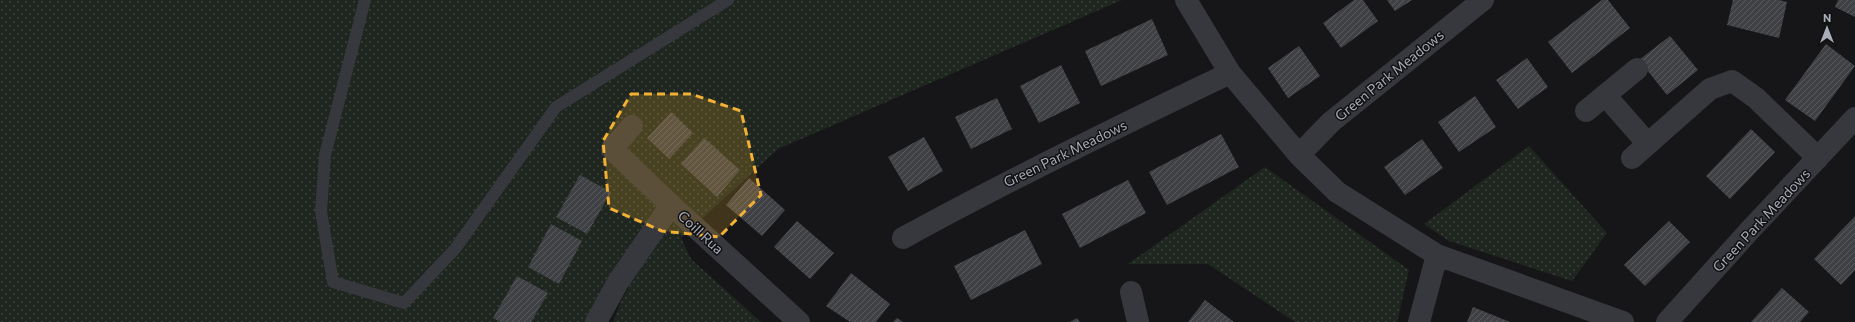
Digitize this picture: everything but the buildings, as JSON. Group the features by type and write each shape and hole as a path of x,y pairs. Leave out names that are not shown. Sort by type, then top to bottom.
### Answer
{"street":[{"path":"1186,0 1230,73 1299,155 1337,192 1437,255 1623,322"},
{"name":"Green Park Meadows","path":"1299,155 1331,122 1484,0"},
{"path":"1586,111 1637,69"},
{"name":"Green Park Meadows","path":"903,238 983,194 1060,155 1230,73"},
{"path":"1604,95 1640,151 1710,89 1732,81 1756,98 1818,158"},
{"name":"Green Park Meadows","path":"1667,322 1750,229 1855,118"},
{"path":"632,126 612,149 671,205"},
{"name":"Coill Rua","path":"596,322 618,282 671,205 799,322"},
{"path":"1419,322 1437,255"},
{"path":"1132,292 1138,322"}],"lane":[{"path":"364,0 325,155 321,211 333,282 404,303 455,249 556,107 728,0"}],"highlighted area":[{"path":"631,94 691,94 741,111 761,195 719,237 662,231 609,208 603,141"}],"shaded area":[{"path":"0,0 1122,0 778,149 681,238 691,259 761,322 613,322 621,301 630,285 589,322 0,322"},
{"path":"1529,146 1607,233 1572,281 1449,241 1424,224"},
{"path":"1265,167 1409,270 1397,322 1295,322 1208,264 1128,264"}]}
